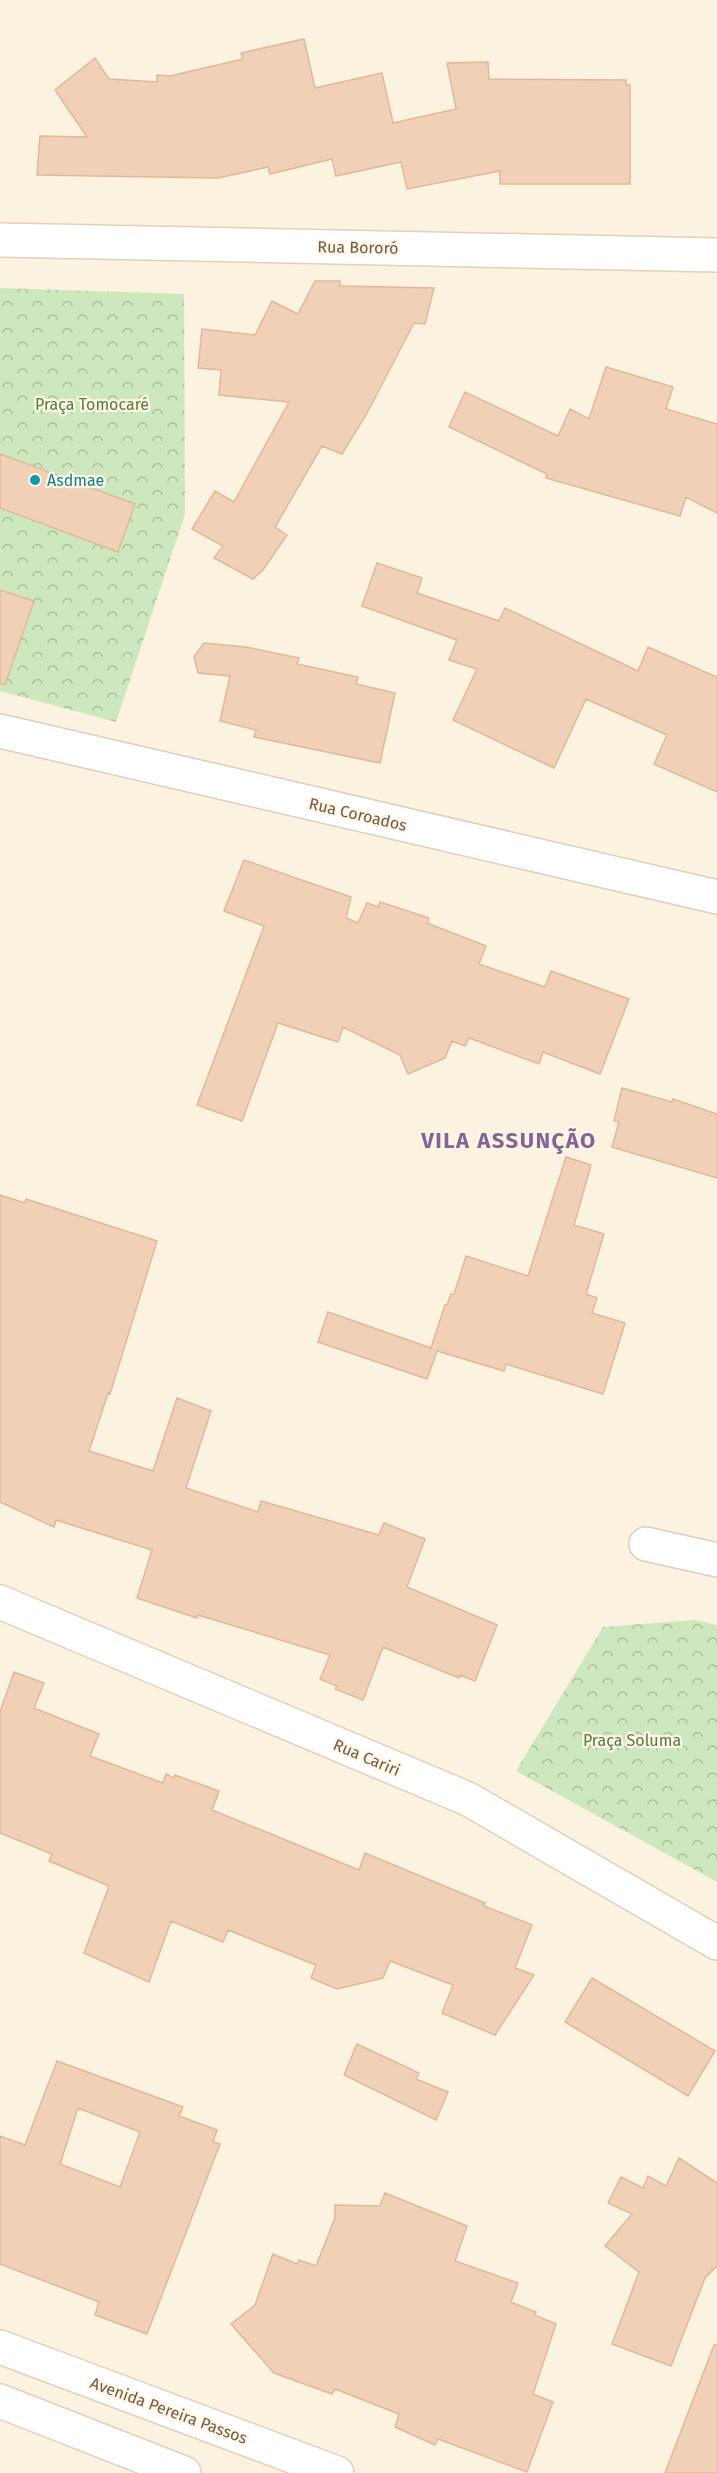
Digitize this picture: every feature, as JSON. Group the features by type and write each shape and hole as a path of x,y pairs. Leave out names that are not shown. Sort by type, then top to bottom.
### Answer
{"street":[{"name":"Rua Bororó","path":"0,240 717,255"},
{"name":"Rua Coroados","path":"0,731 717,897"},
{"path":"646,1544 717,1560"},
{"name":"Rua Cariri","path":"0,1602 468,1799 717,1943"},
{"name":"Avenida Pereira Passos","path":"0,2347 337,2473"},
{"path":"0,2401 184,2473"}],"green space":[{"name":"Praça Tomocaré","path":"0,288 184,294 185,514 116,722 0,691"},
{"name":"Praça Soluma","path":"695,1620 717,1625 717,1882 516,1771 603,1627"}],"building":[{"path":"304,39 315,88 382,73 393,123 456,109 447,63 488,62 489,79 626,80 626,85 630,85 630,184 500,184 500,171 407,189 401,162 336,176 332,159 270,174 268,167 218,178 37,175 40,136 87,137 55,90 95,58 109,79 157,82 157,75 170,76 243,59 241,53"},
{"path":"315,281 340,281 340,286 434,288 425,324 414,323 366,415 342,454 322,446 275,527 287,535 263,570 253,579 214,558 223,546 192,529 215,491 234,502 289,402 219,395 221,370 198,368 202,329 255,335 272,301 298,314"},
{"path":"606,367 673,387 666,409 717,424 717,513 686,497 680,516 546,478 547,474 449,427 465,392 558,436 570,409 589,419"},
{"name":"Asdmae","path":"0,454 135,504 118,552 0,508"},
{"path":"377,563 422,578 417,593 499,621 505,608 638,671 648,647 717,677 717,792 654,764 667,735 586,699 554,768 453,720 477,669 449,660 457,640 362,606"},
{"path":"0,590 34,601 5,685 0,684"},
{"path":"204,643 246,647 299,658 297,664 358,677 356,684 395,693 380,763 254,737 256,730 220,721 230,676 198,673 194,657"},
{"path":"244,860 351,897 346,918 358,923 367,903 378,907 380,902 429,918 427,923 486,946 479,964 545,987 551,971 629,999 600,1074 543,1052 539,1064 469,1038 465,1046 452,1041 445,1058 408,1074 400,1055 343,1027 338,1042 278,1023 242,1121 197,1105 264,926 224,911"},
{"path":"622,1088 672,1102 673,1099 717,1114 717,1178 612,1147 619,1122 614,1121"},
{"path":"566,1157 591,1165 574,1225 604,1234 586,1294 597,1298 592,1313 625,1323 603,1394 506,1364 504,1371 437,1351 427,1379 318,1342 328,1312 431,1348 445,1305 451,1294 454,1294 466,1256 528,1276"},
{"path":"0,1195 25,1203 26,1199 157,1241 110,1394 108,1393 89,1451 153,1471 177,1398 211,1411 186,1488 258,1512 261,1501 379,1535 384,1523 425,1539 407,1587 497,1625 475,1681 460,1675 459,1678 383,1647 363,1700 335,1689 337,1686 320,1679 330,1655 198,1615 197,1618 137,1598 152,1550 56,1520 54,1527 0,1502"},
{"path":"14,1672 44,1683 34,1708 99,1734 90,1756 163,1783 166,1774 174,1778 175,1775 219,1791 212,1810 359,1870 365,1853 532,1925 515,1968 534,1975 495,2035 442,2013 453,1985 390,1961 383,1978 337,1989 311,1978 316,1965 228,1930 223,1942 171,1921 149,1982 84,1953 109,1886 49,1861 52,1854 0,1833 0,1712"},
{"path":"592,1978 715,2051 688,2096 565,2022"},
{"path":"357,2044 419,2073 416,2079 448,2092 436,2120 344,2075"},
{"path":"57,2061 183,2107 179,2116 217,2130 213,2142 220,2144 147,2334 95,2315 99,2302 0,2264 0,2136 25,2145","holes":["78,2108 140,2132 120,2187 60,2164"]},
{"path":"679,2158 717,2183 717,2266 705,2278 671,2366 612,2344 639,2272 605,2246 632,2214 608,2203 621,2177 643,2188 648,2176 666,2186"},
{"path":"385,2193 467,2226 455,2261 518,2283 511,2302 536,2312 534,2315 556,2324 533,2394 553,2402 527,2472 438,2439 435,2445 395,2427 399,2414 335,2389 332,2394 274,2373 231,2324 255,2305 273,2254 297,2264 299,2260 316,2266 335,2218 335,2205 380,2206"},
{"path":"714,2345 717,2345 717,2473 665,2473"}],"place":[{"name":"Asdmae","path":"35,480"}],"district":[{"name":"VILA ASSUNÇÃO","path":"509,1140"}]}
